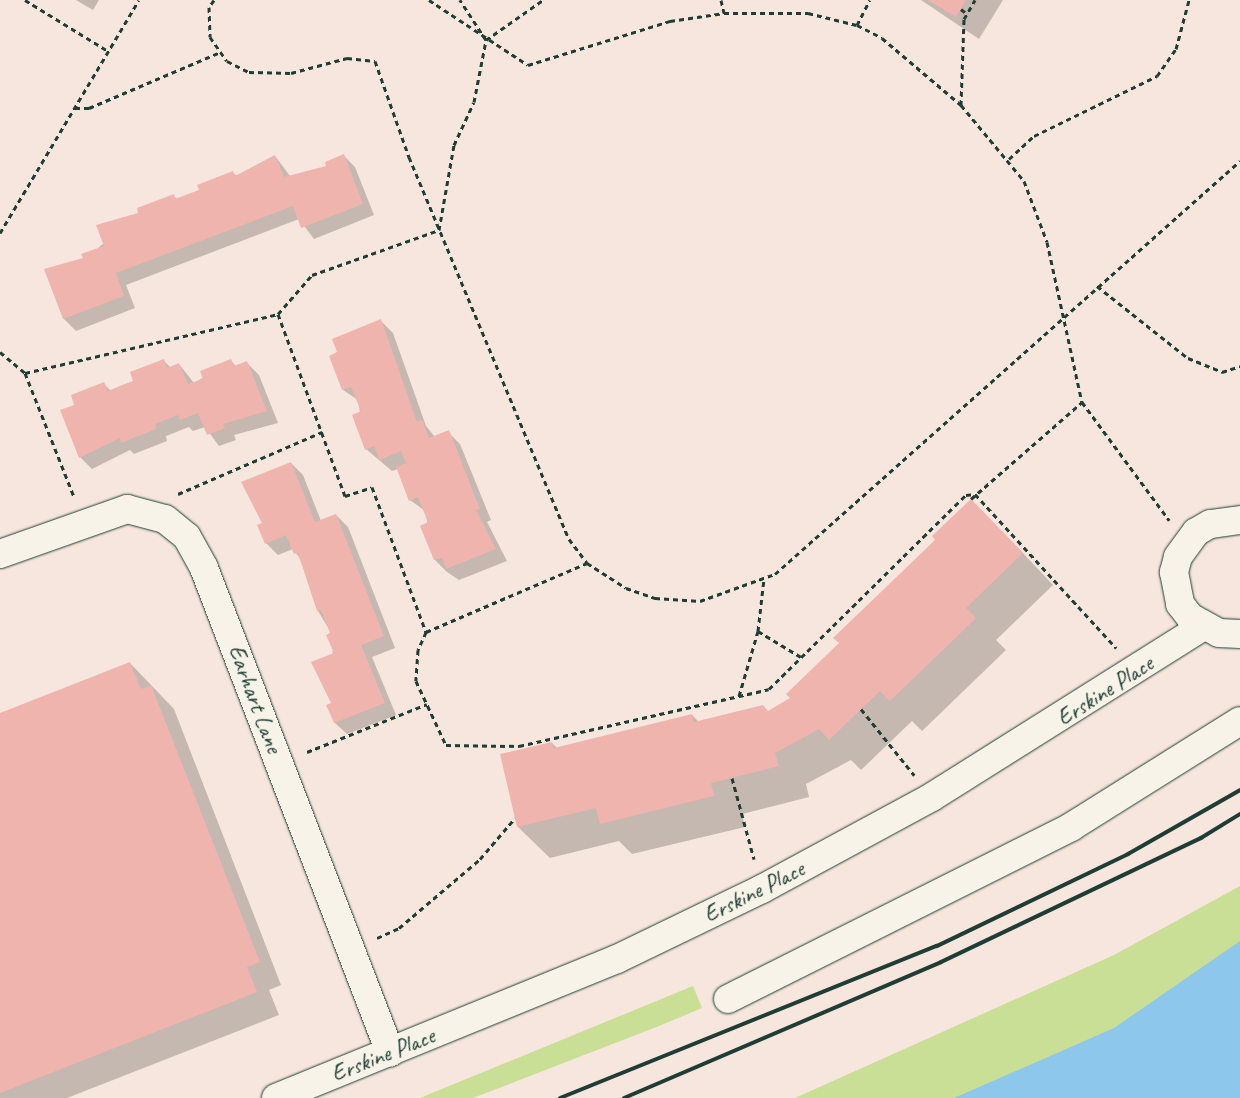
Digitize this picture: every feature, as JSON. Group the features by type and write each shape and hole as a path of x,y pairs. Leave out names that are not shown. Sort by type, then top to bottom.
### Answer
{"street":[{"name":"Earhart Lane","path":"0,554 117,510 153,514 177,527 196,552 390,1052"},
{"path":"1240,520 1210,524 1186,542 1176,564 1175,588 1180,604 1202,627 1240,634"},
{"name":"Erskine Place","path":"276,1098 617,959 762,889 932,797 1137,670 1202,627"},
{"path":"728,999 1072,827 1240,721"}],"path":[{"path":"25,0 108,51"},
{"path":"0,233 2,226 139,0"},
{"path":"214,0 208,24 220,52 249,72 291,73 347,58 375,61 439,230 462,274 569,540 587,563 626,588 676,601 721,597 775,574 1097,286 1240,161"},
{"path":"429,0 486,40 528,65 670,21 724,13 808,13 857,25 901,52 961,105 1009,159 1024,181 1047,242 1066,314 1082,402 1186,542"},
{"path":"439,230 454,145 474,102 486,40 460,0"},
{"path":"486,40 543,0"},
{"path":"721,0 724,13"},
{"path":"857,25 870,0"},
{"path":"961,105 967,14 976,0"},
{"path":"1009,159 1034,136 1157,76 1176,48 1189,0"},
{"path":"961,9 967,14"},
{"path":"74,108 88,108 220,52"},
{"path":"26,372 278,314 312,275 439,230"},
{"path":"1097,286 1188,358 1222,372 1240,366"},
{"path":"278,314 345,496 372,487 426,632"},
{"path":"0,353 26,372 84,522"},
{"path":"971,498 1082,402"},
{"path":"153,514 186,488 322,432"},
{"path":"587,563 426,632 418,650 416,681 446,745 519,746 769,689 966,495 975,494"},
{"path":"975,494 1137,670"},
{"path":"738,696 758,631 764,578"},
{"path":"758,631 801,658"},
{"path":"279,762 427,704"},
{"path":"861,709 932,797"},
{"path":"732,778 762,889"},
{"path":"351,949 399,928 480,860 515,818"}],"green space":[{"path":"1240,886 1240,1098 795,1098 1114,955"},
{"path":"693,986 702,1008 659,1026 473,1098 420,1098"}],"water":[{"path":"1240,941 1240,1098 954,1098 1114,1028"}],"building":[{"path":"928,0 966,0 956,17"},
{"path":"344,154 363,204 301,228 293,206 116,273 124,296 63,319 44,269 83,258 81,254 104,246 96,225 138,213 137,208 174,194 175,199 199,190 197,185 233,171 235,176 275,155 284,177 326,166 325,162"},
{"path":"381,319 417,422 422,420 429,438 449,430 480,509 476,510 496,549 446,569 442,558 434,560 420,526 428,522 418,497 409,501 396,467 406,463 401,451 379,460 374,446 365,450 352,415 361,411 351,387 342,390 329,356 337,352 332,339"},
{"path":"164,359 167,368 179,363 188,384 203,379 200,371 231,359 234,366 247,361 267,411 223,424 225,428 207,435 198,413 180,420 178,415 155,424 156,429 121,443 120,438 79,458 60,410 74,405 71,395 104,382 108,391 133,381 130,372"},
{"path":"291,462 315,522 336,514 384,636 361,645 385,703 334,723 326,705 331,703 311,662 334,653 326,635 330,633 321,610 317,611 298,553 294,554 286,535 265,544 257,525 262,523 241,482"},
{"path":"971,499 1023,553 966,608 976,618 890,701 880,691 829,740 819,729 775,753 779,766 711,783 714,796 600,824 596,808 517,827 500,754 552,742 554,748 692,714 694,722 763,705 768,711 790,698 786,694 839,643 833,638 935,540 932,536"},
{"path":"130,662 141,689 151,685 260,962 247,967 257,992 0,1093 0,713"}],"railway":[{"path":"560,1098 937,946 1128,854 1240,790"},
{"path":"624,1098 941,962 1201,838 1240,814"}]}
